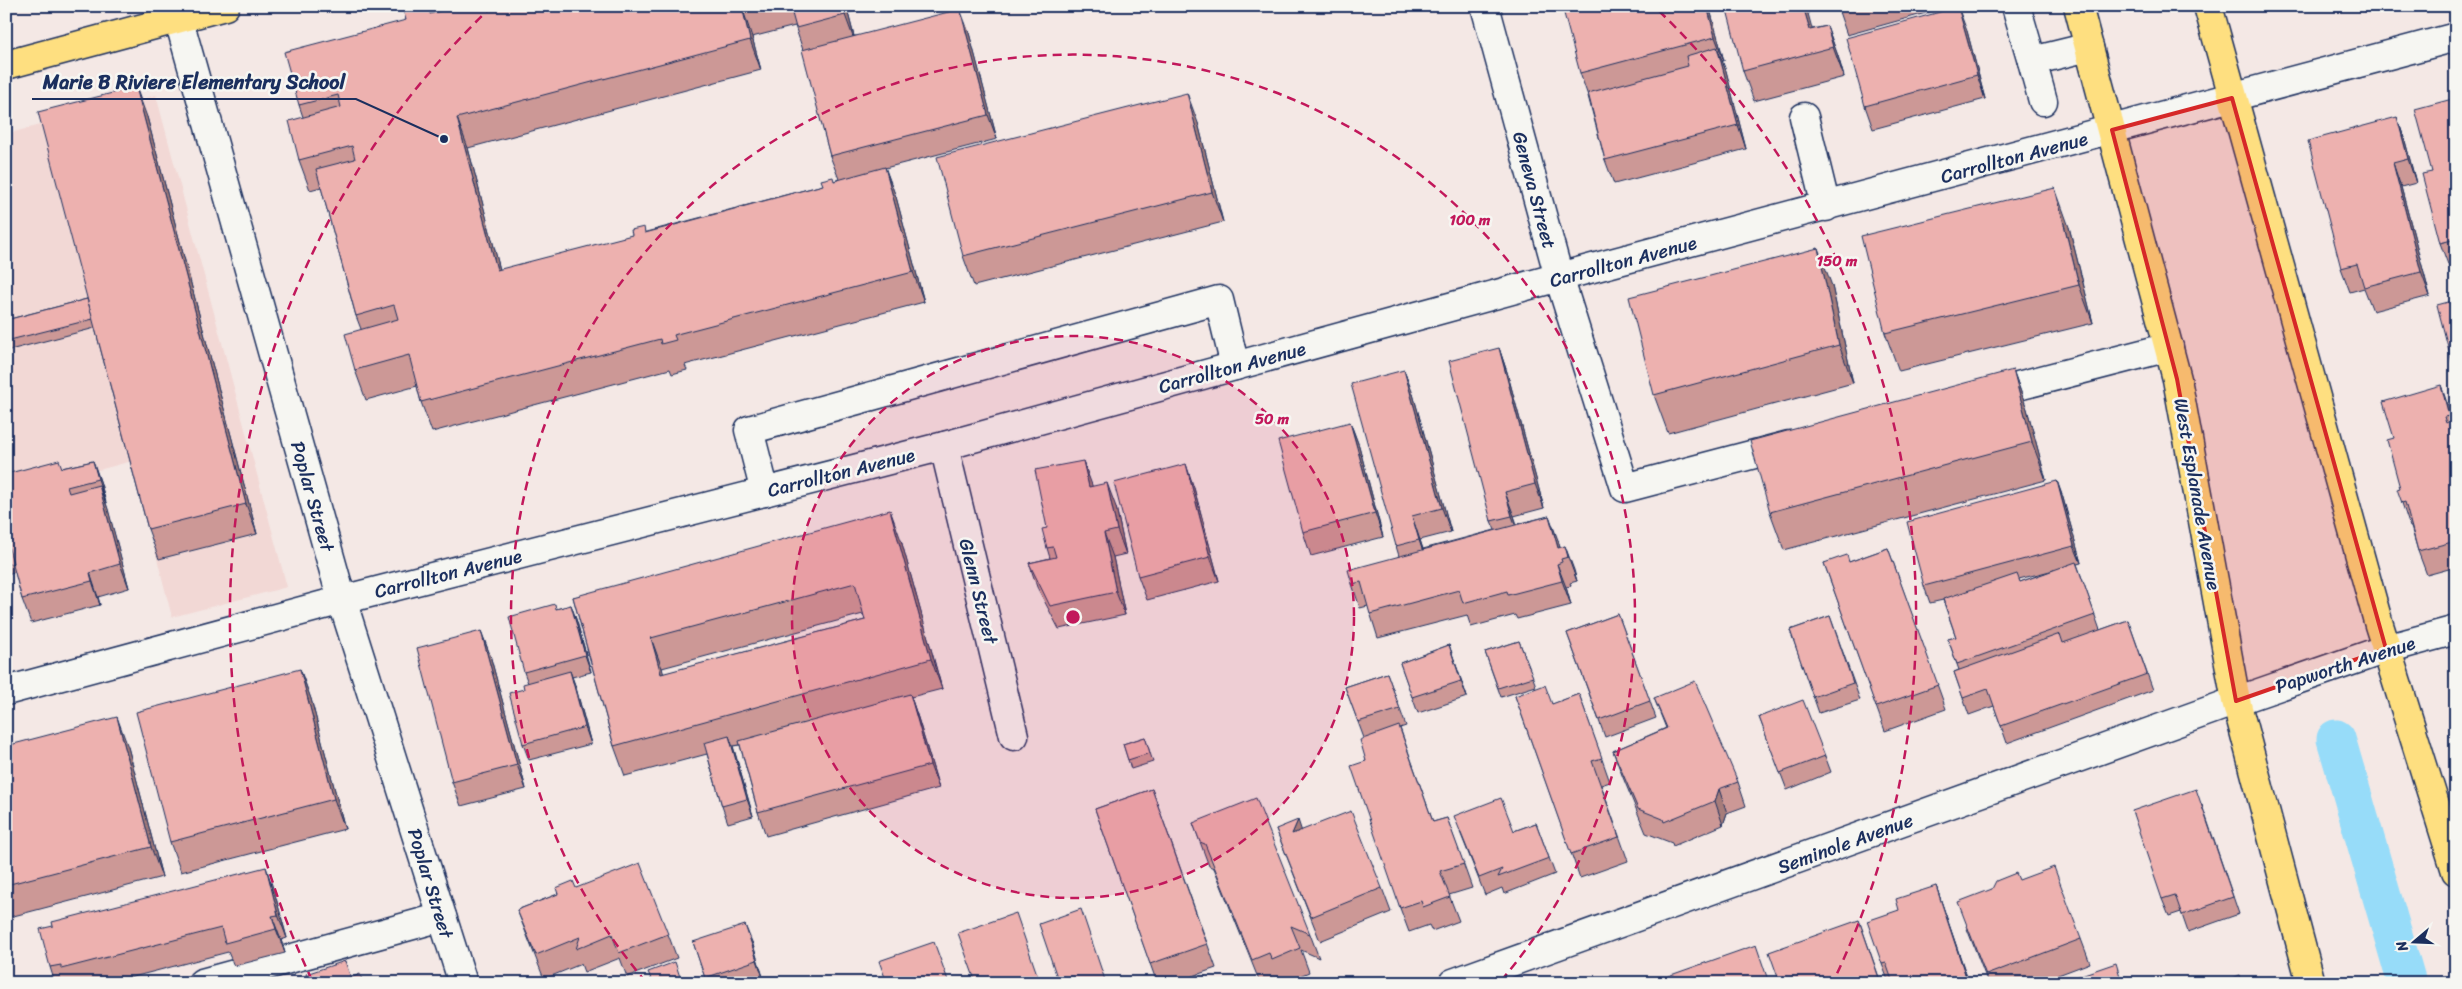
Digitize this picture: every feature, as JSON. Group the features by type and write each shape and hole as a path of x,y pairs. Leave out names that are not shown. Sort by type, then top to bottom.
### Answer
{"main road":[{"path":"6,64 176,12 225,6"},
{"name":"West Esplanade Avenue","path":"2078,6 2178,379 2236,701 2311,983"},
{"path":"2208,6 2386,649 2456,871"}],"street":[{"name":"Geneva Street","path":"1485,6 1559,277 1625,488 1816,438"},
{"path":"2016,6 2043,102"},
{"name":"Poplar Street","path":"176,12 342,600 463,983"},
{"name":"Carrollton Avenue","path":"6,691 342,600 944,446 1559,277 2456,37"},
{"path":"2032,61 2089,46"},
{"path":"1804,117 1826,206"},
{"path":"765,492 749,430 1219,300 1235,366"},
{"path":"1959,401 2169,347"},
{"name":"Glenn Street","path":"944,446 1014,736"},
{"name":"Papworth Avenue","path":"2236,701 2386,649 2456,630"},
{"name":"Seminole Avenue","path":"1454,983 1814,855 2236,701"},
{"path":"202,983 442,917"}],"highlighted area":[{"path":"2232,98 2386,649 2236,701 2177,379 2112,130"}],"shaded area":[{"path":"156,95 287,587 172,617 132,461 6,495 6,134"}],"building":[{"path":"402,6 428,6 430,14 458,6 745,6 742,7 750,40 457,118 497,270 632,235 631,230 644,227 645,233 823,185 821,180 833,177 834,181 885,167 913,272 677,334 674,335 676,340 661,344 660,339 421,402 409,355 355,370 345,334 398,319 394,305 356,316 316,169 355,159 352,146 299,160 289,121 341,107 338,95 299,105 284,52 406,20"},
{"path":"790,6 843,6 845,15 796,28"},
{"path":"1562,6 1707,6 1715,37 1580,73"},
{"path":"1726,6 1803,6 1810,30 1827,26 1833,47 1743,71"},
{"path":"1837,6 1855,6 1839,11"},
{"path":"1958,7 1977,75 1865,106 1846,38"},
{"path":"960,9 988,115 830,156 802,50"},
{"path":"1717,47 1738,125 1605,160 1588,93 1688,66 1686,56"},
{"path":"136,87 246,504 148,529 38,112"},
{"path":"1187,93 1212,192 963,256 937,157"},
{"path":"2456,98 2456,239 2440,243 2422,174 2432,172 2415,109"},
{"path":"2397,117 2408,159 2393,163 2421,272 2364,287 2357,264 2341,268 2308,141"},
{"path":"2055,188 2079,285 1885,333 1861,236"},
{"path":"1818,248 1839,345 1654,395 1629,297"},
{"path":"87,299 93,319 6,341 6,320"},
{"path":"2456,300 2456,361 2452,362 2437,305"},
{"path":"1499,348 1535,484 1505,492 1512,516 1491,521 1449,361"},
{"path":"1404,370 1442,508 1412,516 1419,540 1396,546 1351,384"},
{"path":"2013,370 2032,442 1770,512 1750,441"},
{"path":"2441,385 2449,416 2444,417 2446,423 2450,421 2456,440 2456,541 2418,551 2405,502 2402,503 2397,489 2400,488 2387,440 2394,438 2383,402"},
{"path":"1350,422 1375,513 1303,532 1278,441"},
{"path":"59,460 62,468 93,461 98,479 67,487 69,493 99,485 120,564 90,573 92,581 22,599 6,539 6,474"},
{"path":"1083,461 1089,487 1107,483 1117,530 1104,533 1116,592 1050,606 1029,563 1056,557 1053,547 1047,548 1042,529 1047,528 1035,470"},
{"path":"1186,464 1210,557 1138,576 1114,483"},
{"path":"2057,481 2074,546 1924,586 1907,522"},
{"path":"890,510 931,659 614,746 573,597","holes":["855,583 865,620 661,674 651,638"]},
{"path":"1549,516 1558,548 1565,546 1568,557 1561,559 1562,562 1557,564 1562,581 1508,595 1507,591 1463,603 1459,590 1370,614 1361,582 1352,584 1348,570"},
{"path":"6,545 8,545 13,563 6,565"},
{"path":"1888,548 1938,685 1876,707 1824,563 1847,555 1849,562"},
{"path":"2076,562 2095,615 1957,664 1948,639 1956,637 1943,599 2017,574 2020,582"},
{"path":"555,604 556,609 571,605 585,655 524,672 509,617"},
{"path":"1618,614 1650,701 1599,720 1567,633"},
{"path":"1830,616 1853,683 1813,697 1790,630"},
{"path":"2128,620 2147,674 2001,726 1988,689 1963,698 1954,672 2060,634 2063,643"},
{"path":"481,631 517,765 452,782 417,648"},
{"path":"1519,641 1533,677 1498,688 1485,652"},
{"path":"1449,645 1461,681 1412,697 1400,663"},
{"path":"300,669 334,799 170,842 136,712"},
{"path":"570,671 585,727 523,744 509,693 524,689 523,684"},
{"path":"1387,673 1400,709 1358,722 1345,687"},
{"path":"1695,681 1738,782 1719,789 1715,801 1664,822 1663,819 1638,809 1613,751 1667,728 1654,698"},
{"path":"1545,685 1552,704 1579,694 1602,758 1592,761 1619,837 1571,854 1515,696"},
{"path":"910,694 930,765 758,812 739,741"},
{"path":"1803,700 1825,756 1780,773 1759,717"},
{"path":"117,717 151,847 6,885 6,746"},
{"path":"1399,726 1433,822 1447,818 1464,864 1440,871 1450,897 1423,907 1421,901 1400,908 1351,766 1366,761 1360,740"},
{"path":"729,736 747,799 722,806 704,743"},
{"path":"1145,737 1150,753 1128,760 1123,744"},
{"path":"1152,789 1207,944 1150,964 1095,809"},
{"path":"2196,789 2233,897 2182,915 2175,895 2162,899 2132,811"},
{"path":"1256,798 1310,934 1291,926 1300,948 1272,960 1269,953 1252,960 1205,844 1200,842 1193,823"},
{"path":"1501,798 1514,831 1536,823 1549,858 1498,877 1502,869 1479,878 1454,816"},
{"path":"1351,811 1382,888 1311,917 1276,829 1298,820 1292,834"},
{"path":"640,863 668,934 619,953 612,934 576,949 580,937 536,955 517,910 558,894 556,888 573,881 576,888"},
{"path":"266,867 278,915 272,916 276,929 225,943 221,928 61,969 61,965 50,967 40,929 53,926 52,922"},
{"path":"2054,867 2081,939 1986,975 1958,902 1992,889 1996,881 2016,873 2019,880"},
{"path":"1936,886 1968,983 1893,983 1886,963 1882,964 1867,921 1899,910 1896,899"},
{"path":"1081,909 1106,983 1059,983 1039,924"},
{"path":"1016,913 1040,983 976,983 958,933"},
{"path":"1859,920 1879,978 1867,983 1780,983 1769,952"},
{"path":"745,925 757,960 705,978 693,942"},
{"path":"934,942 949,983 887,983 879,961"},
{"path":"1756,945 1769,983 1671,983 1668,976"},
{"path":"345,961 351,978 360,974 363,983 309,983 306,974"},
{"path":"675,962 682,983 653,983 648,972"},
{"path":"2116,963 2122,983 2058,983"},
{"path":"2240,975 2243,983 2220,983"}],"waterway":[{"path":"2336,739 2407,983"}],"place":[{"name":"Marie B Riviere Elementary School","path":"444,139"}]}
